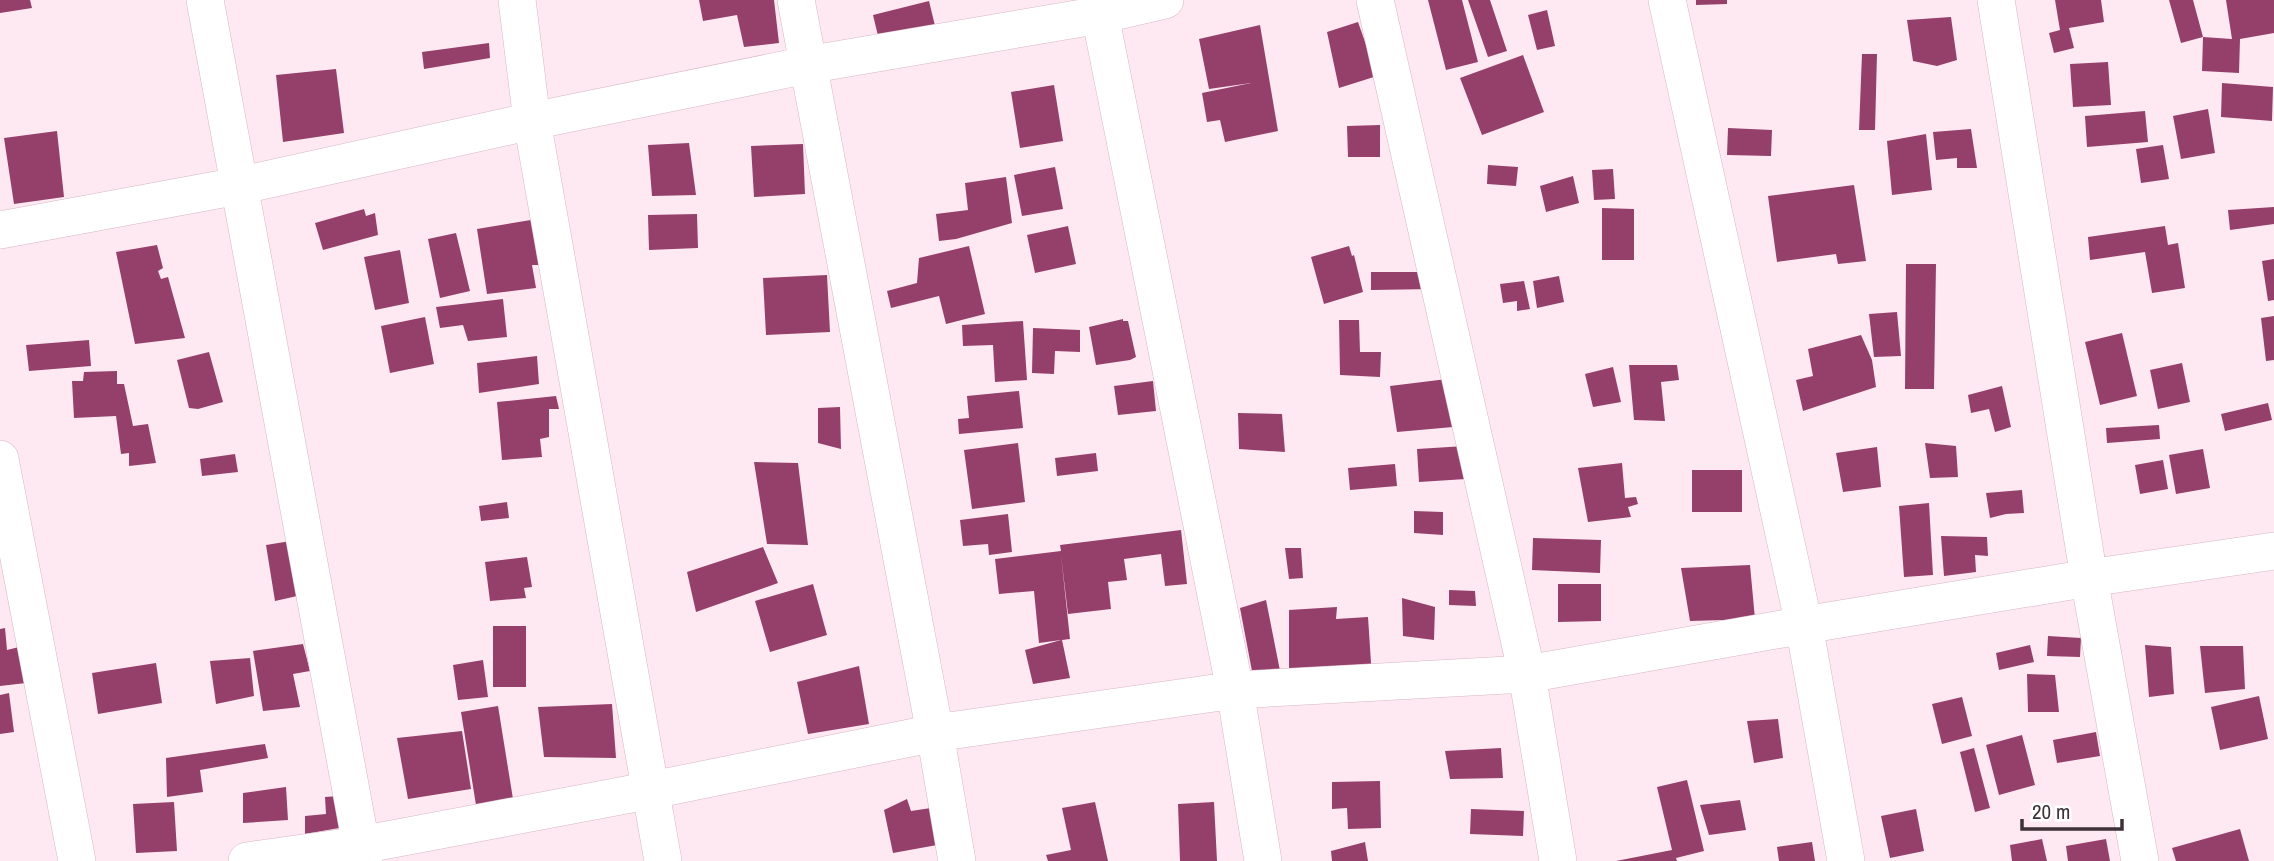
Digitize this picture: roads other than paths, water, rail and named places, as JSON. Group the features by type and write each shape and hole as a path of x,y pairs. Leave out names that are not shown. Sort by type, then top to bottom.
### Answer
{"street":[{"path":"205,0 363,853"},
{"path":"517,0 532,121 663,861"},
{"path":"796,0 957,861"},
{"path":"0,230 238,186 532,121 807,65 1098,8 1166,0"},
{"path":"1375,0 1527,674 1558,861"},
{"path":"1667,0 1804,625 1846,861"},
{"path":"1996,0 2090,578 2140,861"},
{"path":"1098,8 1235,690 1264,861"},
{"path":"0,459 77,861"},
{"path":"247,861 363,853 652,790 935,733 1235,690 1527,674 1804,625 2274,551"}]}
